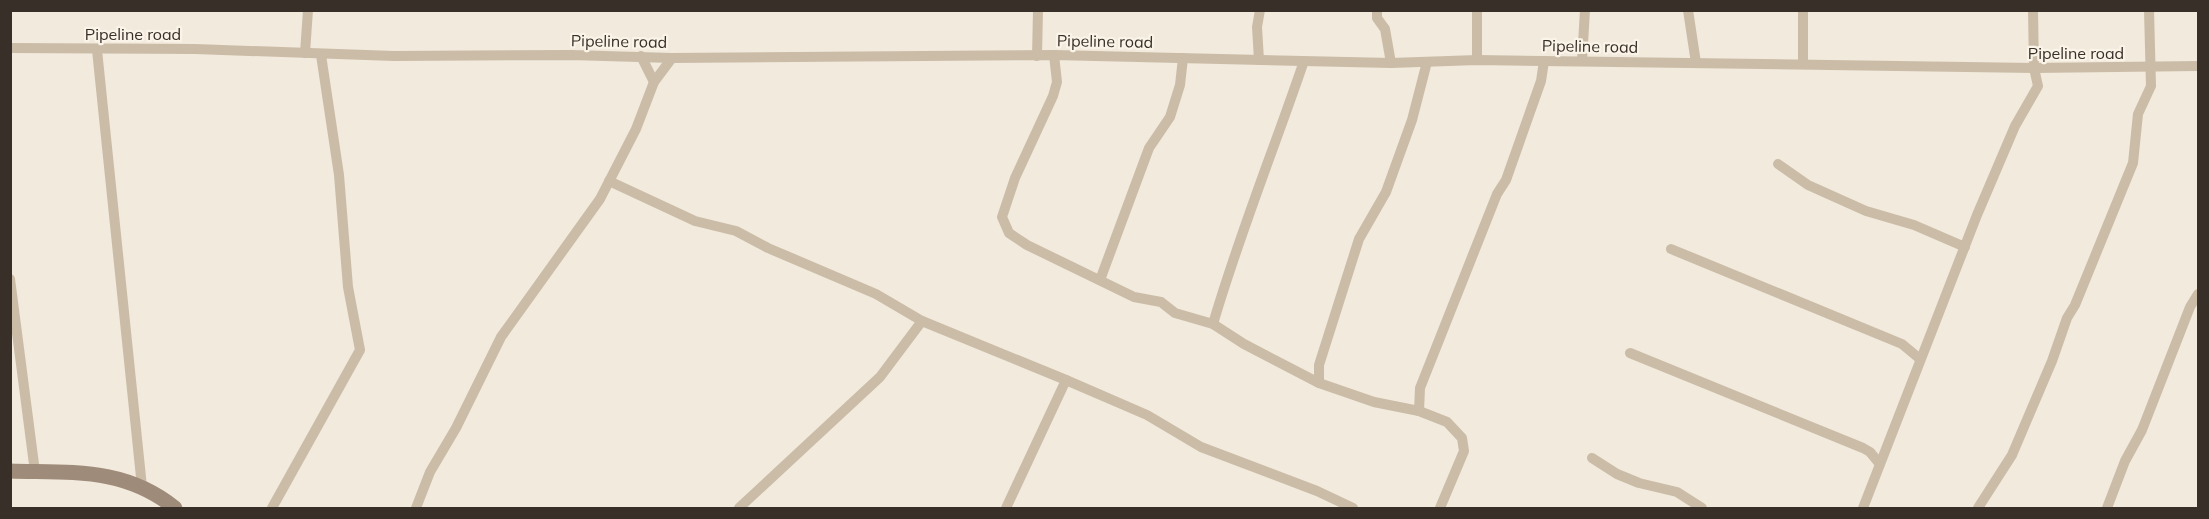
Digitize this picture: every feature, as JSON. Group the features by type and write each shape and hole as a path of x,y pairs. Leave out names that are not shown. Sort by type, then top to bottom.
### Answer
{"street":[{"path":"305,53 308,10"},
{"path":"1037,56 1038,10"},
{"path":"1260,10 1257,27 1260,60"},
{"path":"1377,10 1377,18 1385,29 1391,63"},
{"path":"1477,10 1477,60"},
{"path":"1582,61 1585,10"},
{"path":"1688,10 1696,63"},
{"path":"1803,10 1803,63"},
{"path":"1863,508 2008,141 2038,86 2034,68 2033,10"},
{"path":"1978,508 2003,471 2021,435 2067,318 2075,305 2128,177 2136,152 2138,114 2150,91 2149,10"},
{"name":"Pipeline road","path":"10,48 195,49 321,55 672,58 1054,55 1391,63 1477,60 1803,63 2129,68 2151,72 2199,66"},
{"path":"97,50 142,487"},
{"path":"272,508 360,350 348,287 339,175 321,55"},
{"path":"1054,55 1057,82 1053,96 1015,178 1002,217 1009,233 1027,245 1134,297 1161,302 1175,313 1213,324 1244,344 1319,383 1362,399 1419,411 1447,422 1462,438 1464,451 1440,508"},
{"path":"641,56 654,82"},
{"path":"416,508 430,472 456,429 501,337 583,223 609,181 636,129 654,82 672,58"},
{"path":"1100,280 1149,148 1170,117 1180,85 1183,58"},
{"path":"1213,324 1234,253 1262,183 1304,61"},
{"path":"1419,411 1420,388 1497,194 1506,180 1541,81 1544,61"},
{"path":"1319,383 1319,365 1355,250 1386,192 1412,120 1427,62"},
{"path":"1778,164 1808,185 1866,211 1914,225 1965,247"},
{"path":"609,181 695,221 736,231 768,248 876,294 922,321 1147,415 1202,447 1317,491 1353,508"},
{"path":"1671,249 1902,344 1920,359"},
{"path":"10,279 35,472"},
{"path":"2106,508 2125,461 2142,430 2190,307 2199,294"},
{"path":"739,508 874,383 922,321"},
{"path":"1630,353 1863,448 1870,452 1879,463"},
{"path":"1006,508 1066,380"},
{"path":"1592,458 1617,474 1639,483 1677,492 1702,508"},
{"path":"10,471 88,472 129,481 158,495 175,508"}]}
